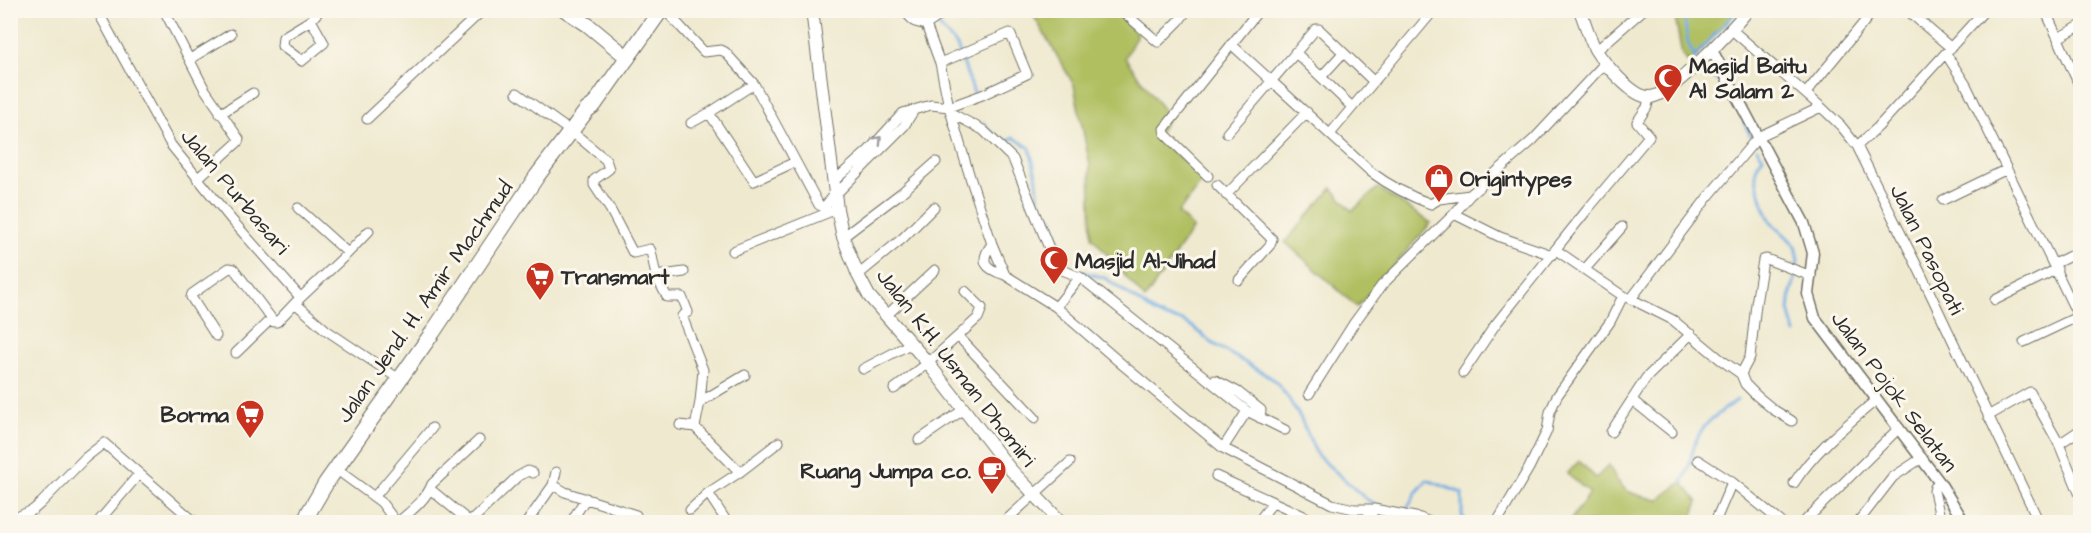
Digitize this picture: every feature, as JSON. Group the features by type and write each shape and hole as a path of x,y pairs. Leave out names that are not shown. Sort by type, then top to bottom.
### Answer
{"highway":[{"name":"Jalan Jend. H. Amir Machmud","path":"305,522 314,502 336,469 537,176 587,110 594,105 651,10"},
{"name":"Jalan Jend. H. Amir Machmud","path":"625,56 663,10"}],"main road":[{"path":"565,10 588,25 625,56"},
{"name":"Jalan K.H. Usman Dhomiri","path":"812,10 837,209 843,237 858,275 869,296 912,343 1010,469 1061,522"},
{"path":"1580,10 1596,51 1605,63 1629,88 1650,98 1661,93 1712,50 1748,10"}],"street":[{"name":"Jalan Purbasari","path":"97,10 161,130 196,179 297,300 326,330 399,379"},
{"path":"311,20 324,43 302,61 282,46 281,42 283,37 311,20 320,10"},
{"path":"367,119 483,10"},
{"path":"663,10 704,52 721,50 725,52 754,84 819,206 828,205 904,126 914,110"},
{"path":"903,10 915,22 937,17 940,63 950,110 992,244 1005,275 1056,307 1223,448 1332,504 1420,518 1430,522"},
{"path":"1121,10 1157,42 1187,10"},
{"path":"1330,134 1434,10"},
{"path":"1596,51 1643,10"},
{"path":"1806,93 1874,10"},
{"path":"1907,10 1949,51 2080,318 2024,342"},
{"path":"1857,146 1878,127 1985,10"},
{"path":"2045,10 2080,83"},
{"path":"166,11 220,114 237,136 238,142 196,179"},
{"path":"1208,176 1164,130 1255,12"},
{"path":"2058,38 2080,26"},
{"path":"1227,133 1314,30 1319,29 1373,81"},
{"name":"Jalan Pasopati","path":"1731,30 1806,93 1841,126 1857,146 1920,272 2039,522"},
{"path":"940,63 1010,33 1027,74 950,110"},
{"path":"190,59 231,34"},
{"path":"1231,44 1371,172 1401,192 1431,204 1439,199 1470,195"},
{"name":"Jalan Pojok Selatan","path":"1712,50 1804,223 1813,253 1808,294 1815,318 1922,458 1964,522"},
{"path":"1295,52 1352,107"},
{"path":"1321,77 1343,53"},
{"path":"1310,394 1354,323 1382,285 1454,214 1470,195 1533,140 1605,63"},
{"path":"691,123 754,84"},
{"path":"220,114 253,93"},
{"path":"517,93 606,160 609,169 594,180 594,185 634,253 650,249 656,276 667,297 682,297 688,312 682,316 703,370 695,427"},
{"path":"1464,373 1495,325 1649,136 1637,121 1647,107 1650,98"},
{"path":"834,182 903,113 931,105 950,110 983,130 1013,159 1057,268 1080,277 1247,411 1285,430"},
{"path":"1497,522 1529,468 1547,431 1550,412 1557,396 1627,297 1758,137 1821,107"},
{"path":"1226,195 1307,112"},
{"path":"710,113 754,181 795,162"},
{"path":"843,237 901,193 936,162"},
{"path":"1943,200 2007,169"},
{"path":"1217,185 1272,239 1270,245 1239,280"},
{"path":"858,275 934,207"},
{"path":"298,208 348,253"},
{"path":"733,251 837,209"},
{"path":"1454,214 1500,237 1554,253 1585,269 1627,297 1673,320 1720,360 1741,374 1745,384 1756,396 1792,421"},
{"path":"1585,269 1622,227"},
{"path":"216,336 191,297 229,268 234,269 271,319 277,322 369,231"},
{"path":"1995,300 2080,251"},
{"path":"1741,374 1750,357 1763,260 1766,259 1811,276"},
{"path":"886,316 935,270"},
{"path":"656,276 684,272"},
{"path":"1056,307 1080,277"},
{"path":"894,389 928,363 978,318 982,308 965,291"},
{"path":"236,353 271,319"},
{"path":"1611,432 1646,378 1690,334"},
{"path":"958,336 1035,418"},
{"path":"863,369 912,343"},
{"path":"1199,373 1238,392 1261,410 1260,418"},
{"path":"700,402 745,375"},
{"path":"1988,416 2030,392 2059,444 2080,495"},
{"path":"1632,400 1672,432"},
{"path":"1794,483 1804,467 1876,400"},
{"path":"919,440 963,410"},
{"path":"1223,448 1247,411"},
{"path":"680,425 695,427 740,472"},
{"path":"375,496 432,428"},
{"path":"1804,522 1899,428"},
{"path":"2059,444 2080,430"},
{"path":"336,469 375,496 397,522 414,509 432,484 479,440"},
{"path":"690,510 708,493 779,442"},
{"path":"10,520 33,510 85,458 104,443 195,522"},
{"path":"1858,522 1893,477 1922,458"},
{"path":"1698,460 1732,482 1781,522"},
{"path":"1004,522 1070,462"},
{"path":"430,489 470,522 517,477 528,471 533,473"},
{"path":"527,522 554,485 556,472"},
{"path":"98,522 139,474"},
{"path":"1216,476 1313,522"},
{"path":"1715,522 1732,482"},
{"path":"1940,483 1934,491 1941,522"},
{"path":"554,485 565,492 636,515"},
{"path":"708,493 727,522"},
{"path":"571,522 586,498"},
{"path":"1258,522 1273,502"},
{"path":"1361,522 1372,511"}],"green space":[{"path":"1031,11 1115,11 1137,34 1125,58 1169,117 1156,137 1204,179 1178,213 1193,228 1145,299 1092,237 1090,166 1074,85"},
{"path":"1674,11 1736,11 1690,64 1682,55"},
{"path":"1332,188 1352,211 1378,188 1431,223 1357,307 1285,242"},
{"path":"1579,461 1596,478 1609,465 1618,482 1628,491 1658,500 1682,482 1698,502 1690,522 1569,522 1590,493 1567,474"}],"waterway":[{"path":"930,10 938,25 957,46 974,93"},
{"path":"1683,10 1688,43 1695,58"},
{"path":"1694,57 1738,10"},
{"path":"1705,72 1722,83 1739,111"},
{"path":"1744,122 1750,135"},
{"path":"984,123 988,130 1007,142 1013,137 1030,148 1037,180 1039,206 1052,218 1066,264 1073,269 1105,278 1155,313 1183,321 1212,343 1273,379 1300,417 1317,455 1366,499 1381,507"},
{"path":"1757,148 1763,157 1756,169 1761,198 1773,224 1795,247 1797,267"},
{"path":"1795,333 1789,310 1791,292 1797,273"},
{"path":"1682,482 1694,446 1703,428 1737,400"},
{"path":"1405,512 1427,480 1462,493 1462,515 1465,521 1471,522"}],"place":[{"name":"Masjid Baitu Al Salam 2","path":"1668,104"},
{"name":"Origintypes","path":"1439,204"},
{"name":"Masjid Al-Jihad","path":"1054,286"},
{"name":"Transmart","path":"540,302"},
{"name":"Borma","path":"250,440"},
{"name":"Ruang Jumpa co.","path":"992,496"}]}
